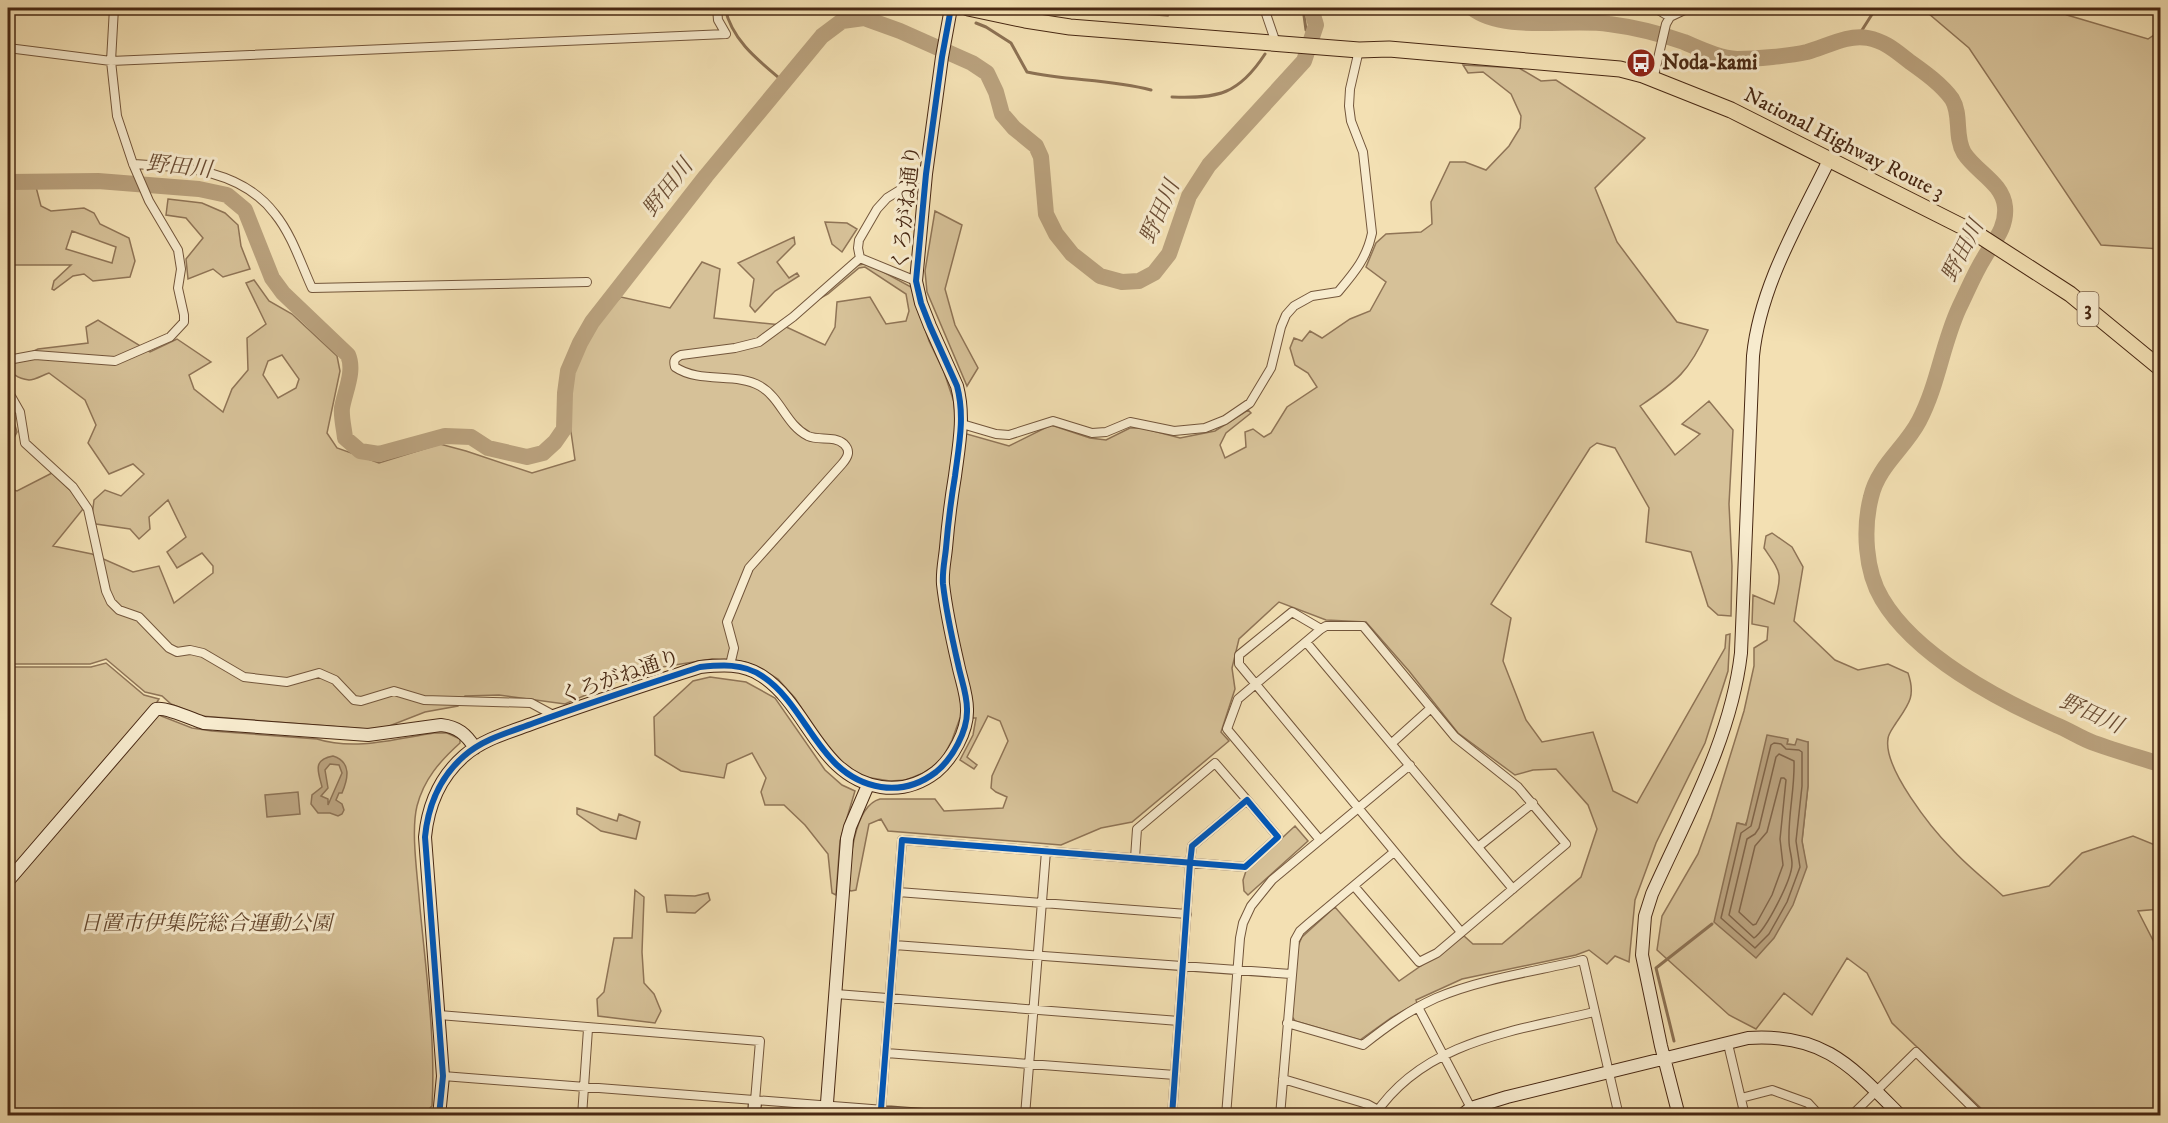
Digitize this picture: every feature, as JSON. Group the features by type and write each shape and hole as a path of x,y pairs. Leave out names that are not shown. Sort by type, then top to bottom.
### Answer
{"highway":[{"name":"National Highway Route 3","path":"968,8 1070,27 1359,50 1389,49 1620,69 1731,110 1977,234 2070,294 2160,368"}],"street":[{"path":"8,360 35,356 116,361 170,337 184,322 178,288 181,269 178,250 149,201 134,168 117,116 111,61 114,8"},
{"path":"8,48 111,61 726,34 718,20 717,8"},
{"name":"くろがね通り","path":"439,1116 443,1076 426,860 426,826 433,800 443,780 456,764 475,748 488,740 700,667 730,665 746,668 772,683 784,695 830,760 852,778 868,785 909,787 921,782 943,766 951,755 963,729 967,711 943,581 962,424 961,399 921,303 916,281 926,174 951,8"},
{"path":"1264,8 1276,43"},
{"path":"1655,8 1668,20"},
{"path":"1653,80 1656,59 1668,20 1689,8"},
{"path":"962,424 996,434 1009,435 1053,421 1092,433 1106,432 1130,422 1174,431 1186,431 1205,428 1225,420 1246,406 1271,368 1286,315 1294,306 1312,296 1338,292 1360,265 1370,245 1372,233 1363,153 1351,121 1349,106 1350,89 1359,50"},
{"path":"1679,1116 1642,955 1645,916 1652,894 1723,735 1736,692 1741,653 1748,463 1757,328 1776,270 1829,160"},
{"path":"134,168 184,167 219,175 243,185 275,213 286,231 312,288 587,282"},
{"path":"860,258 859,240 877,209 887,198 926,174"},
{"path":"860,258 916,281"},
{"path":"730,665 734,648 726,622 750,568 848,458 848,452 845,445 838,440 808,436 785,414 775,398 759,385 731,379 685,374 675,367 675,358 681,355 735,348 759,342 793,317 860,258"},
{"path":"8,391 20,412 25,443 73,487 88,509 106,591 111,602 119,610 138,617 170,648 177,651 190,650 203,653 244,678 287,682 319,673 335,680 354,700 361,701 394,692 424,700 531,703 555,716"},
{"path":"1321,629 1292,612 1239,655 1239,664 1461,932"},
{"path":"1320,840 1227,729 1238,699 1321,629 1326,626 1363,626 1455,737 1518,787 1566,844 1437,953 1419,962 1354,886"},
{"path":"1306,642 1513,889"},
{"path":"8,880 157,708 204,723 368,735 441,725 450,726 467,735 475,748"},
{"path":"1392,743 1431,708"},
{"path":"881,1109 902,840 1245,867 1278,837 1215,763 1137,829 1135,858"},
{"path":"1226,1116 1240,939 1243,923 1251,906 1272,880 1410,765"},
{"path":"827,1110 847,839 868,785"},
{"path":"1172,1116 1192,846 1247,800"},
{"path":"1478,847 1533,803"},
{"path":"1025,1116 1046,851"},
{"path":"1280,1116 1293,950 1300,931 1394,852"},
{"path":"898,892 1187,914"},
{"path":"894,945 1291,974"},
{"path":"1287,1023 1363,1045 1383,1029 1437,998 1473,986 1583,960 1619,1116"},
{"path":"836,994 1179,1021"},
{"path":"1418,1007 1443,1054 1466,1112 1507,1097 1609,1071 1748,1038 1765,1037 1812,1045 1841,1059 1901,1116"},
{"path":"1283,1079 1367,1104 1376,1113 1400,1084 1443,1054 1487,1038 1594,1012"},
{"path":"439,1015 588,1029 760,1041 754,1116"},
{"path":"582,1116 588,1029"},
{"path":"1728,1044 1745,1116"},
{"path":"1851,1116 1916,1052 1981,1116"},
{"path":"886,1053 1174,1075"},
{"path":"443,1076 755,1101 827,1110 881,1109 962,1116"},
{"path":"1741,1098 1772,1090 1808,1103 1820,1116"}],"green space":[{"path":"1109,8 1173,8 1168,16 1108,11"},
{"path":"1922,8 2053,8 2067,15 2148,39 2160,31 2160,249 2101,245 1969,48"},
{"path":"1463,65 1519,68 1541,81 1556,80 1645,138 1595,188 1617,242 1677,322 1708,330 1695,356 1681,374 1640,406 1675,455 1700,434 1682,424 1709,401 1733,430 1729,504 1732,566 1731,616 1718,615 1708,606 1691,552 1646,542 1649,508 1615,448 1597,443 1590,448 1491,604 1511,618 1503,661 1526,720 1542,742 1593,732 1613,791 1637,803 1725,648 1726,635 1730,634 1728,671 1705,743 1656,843 1635,900 1629,962 1615,956 1607,964 1589,950 1576,955 1462,979 1416,1000 1417,1003 1360,1040 1295,1021 1291,1015 1297,948 1302,937 1335,907 1399,981 1464,936 1473,944 1502,944 1581,877 1597,829 1588,805 1556,769 1533,770 1515,775 1458,733 1409,671 1366,622 1326,620 1279,602 1239,639 1232,668 1235,689 1221,732 1229,741 1132,822 1101,828 1061,845 888,831 881,819 869,824 856,890 851,891 849,890 849,879 854,838 858,825 871,804 880,799 935,799 944,811 1003,808 1007,797 991,788 992,776 1008,741 1000,721 988,716 967,757 977,765 974,769 960,760 973,735 976,718 960,718 942,759 926,772 906,780 890,781 865,777 844,765 822,740 795,698 778,679 745,662 712,659 644,670 565,704 499,695 465,696 458,706 425,712 379,730 201,716 171,704 162,696 145,692 106,659 90,664 8,664 8,488 17,491 52,473 73,493 83,509 53,546 92,554 133,572 159,566 174,603 213,573 213,566 202,553 177,568 167,552 186,537 168,500 149,517 150,529 139,539 130,529 96,524 92,516 94,500 105,490 121,496 144,474 133,464 109,474 88,443 96,425 85,400 49,373 29,380 18,377 8,367 8,363 38,349 88,343 86,327 98,320 150,352 177,339 211,362 189,375 194,389 223,412 232,389 248,370 247,338 266,324 246,283 254,280 269,301 292,314 337,356 340,371 327,433 337,448 379,463 440,444 532,473 575,460 567,404 567,362 594,322 621,297 670,308 702,262 720,269 714,318 782,325 825,345 835,327 837,302 870,297 886,324 906,321 909,311 906,294 865,267 859,268 828,294 817,300 855,266 867,263 911,287 929,341 944,372 954,402 956,431 1009,446 1051,425 1090,438 1106,440 1130,428 1142,428 1180,438 1215,431 1248,410 1251,413 1226,433 1220,445 1225,458 1246,447 1245,432 1253,429 1264,437 1271,433 1287,407 1317,387 1308,373 1295,365 1290,348 1294,338 1302,341 1310,331 1322,338 1350,319 1370,311 1386,282 1366,267 1376,243 1386,234 1421,232 1432,224 1431,202 1450,162 1465,162 1486,170 1509,146 1520,128 1521,116 1511,94 1483,72 1468,73","holes":["282,355 299,379 296,388 278,398 263,375 268,361"]},
{"path":"8,187 36,187 41,206 51,211 84,208 94,213 100,224 129,238 135,261 130,277 93,281 84,274 73,276 54,290 52,289 54,281 71,265 8,265","holes":["72,231 116,247 112,263 66,249"]},
{"path":"168,199 202,203 225,213 238,225 241,246 250,269 223,277 213,269 188,279 186,259 203,238 186,218 166,215"},
{"path":"935,211 962,225 945,289 955,325 978,368 967,386 927,292 925,271"},
{"path":"825,222 847,223 857,229 842,252 832,244"},
{"path":"794,237 795,244 777,262 789,278 797,273 799,276 775,291 755,312 750,306 754,279 738,263"},
{"path":"8,403 17,432 8,450"},
{"path":"1772,533 1792,547 1803,567 1794,621 1835,660 1858,670 1888,664 1908,673 1911,688 1910,700 1888,737 1888,751 1893,766 1911,797 1943,840 2003,896 2049,886 2082,853 2133,836 2160,847 2160,909 2138,911 2160,954 2160,1115 1988,1115 1892,1023 1867,973 1847,958 1812,1015 1784,993 1756,1029 1729,1015 1657,950 1662,916 1698,854 1711,818 1744,711 1754,666 1754,648 1767,640 1768,627 1752,624 1753,595 1774,604 1779,586 1779,574 1764,548 1766,536","holes":["1788,740 1787,744 1808,742 1808,786 1802,841 1806,867 1738,823 1745,825"]},
{"name":"日置市伊集院総合運動公園","path":"106,663 144,695 159,699 157,702 161,716 192,728 317,739 346,744 375,743 434,733 447,733 460,739 460,743 428,779 417,806 414,827 433,1054 432,1106 427,1111 401,1116 8,1115 8,667 91,667"},
{"path":"710,677 746,682 775,698 825,770 842,785 855,791 840,841 836,895 832,893 828,854 805,825 784,805 765,805 761,792 766,778 752,753 727,764 724,778 681,771 655,755 654,717 693,681"},
{"path":"577,808 617,821 619,814 640,822 636,839 601,831 577,814"},
{"path":"1295,826 1308,841 1248,895 1244,891 1243,880 1246,871"},
{"path":"635,890 644,897 642,952 644,983 654,994 661,1011 655,1023 598,1016 597,999 604,992 614,938 632,938"},
{"path":"708,893 710,900 695,913 667,912 665,895 695,896"}],"water":[{"path":"1767,735 1788,739 1787,744 1795,745 1797,739 1808,742 1808,786 1802,841 1807,867 1793,905 1774,938 1756,958 1714,922 1737,823 1746,825"},
{"path":"333,756 343,762 346,767 347,777 344,788 336,800 342,804 344,810 338,816 318,813 311,804 312,795 322,787 318,768 326,758","holes":["330,764 339,765 342,773 328,805 328,799 321,796 328,788 325,770"]},
{"path":"298,792 300,814 267,817 265,795"}],"waterway":[{"path":"725,8 740,40 756,58 784,82"},
{"path":"921,8 933,13"},
{"path":"1303,8 1306,30"},
{"name":"野田川","path":"8,182 98,181 199,189 227,195 245,210 272,278 283,293 348,355 350,374 342,411 345,438 360,451 379,454 445,436 471,437 488,448 527,457 543,453 564,429 568,371 592,322 706,176 822,36 842,21 864,18 900,31 972,63 987,73 996,92 1002,114 1014,128 1036,146 1041,157 1046,214 1056,234 1072,254 1100,276 1122,282 1139,281 1154,273 1169,254 1189,196 1209,165 1304,61 1316,25 1311,8"},
{"name":"野田川","path":"1472,8 1485,16 1501,20 1593,23 1628,27 1666,36 1717,55 1737,59 1800,53 1844,39 1868,38 1885,44 1932,79 1948,94 1955,105 1959,140 1964,153 1999,191 2005,207 2004,222 1977,270 1953,322 1931,393 1919,421 1874,486 1868,509 1866,536 1872,576 1882,599 1897,619 1915,639 1959,673 2009,702 2089,741 2160,764"},
{"path":"1857,38 1876,8"},
{"path":"976,23 1011,43 1027,72 1136,86 1151,90"},
{"path":"1172,97 1202,97 1226,91 1246,78 1265,54"},
{"path":"1674,1041 1656,968 1712,924"}],"cycle path":[{"path":"439,1116 443,1076 425,837 432,803 442,783 448,773 471,750 506,733 617,694 700,667 724,666 740,667 755,672 778,689 828,756 842,770 860,781 888,788 916,783 936,772 958,744 967,717 967,703 949,624 943,570 960,442 961,408 957,386 921,303 916,281 926,174 951,8"},
{"path":"881,1109 902,840 1159,860 1202,864 1245,867 1278,837 1247,800 1192,846 1190,863 1172,1116"}],"place":[{"name":"Noda-kami","path":"1641,63"}]}
